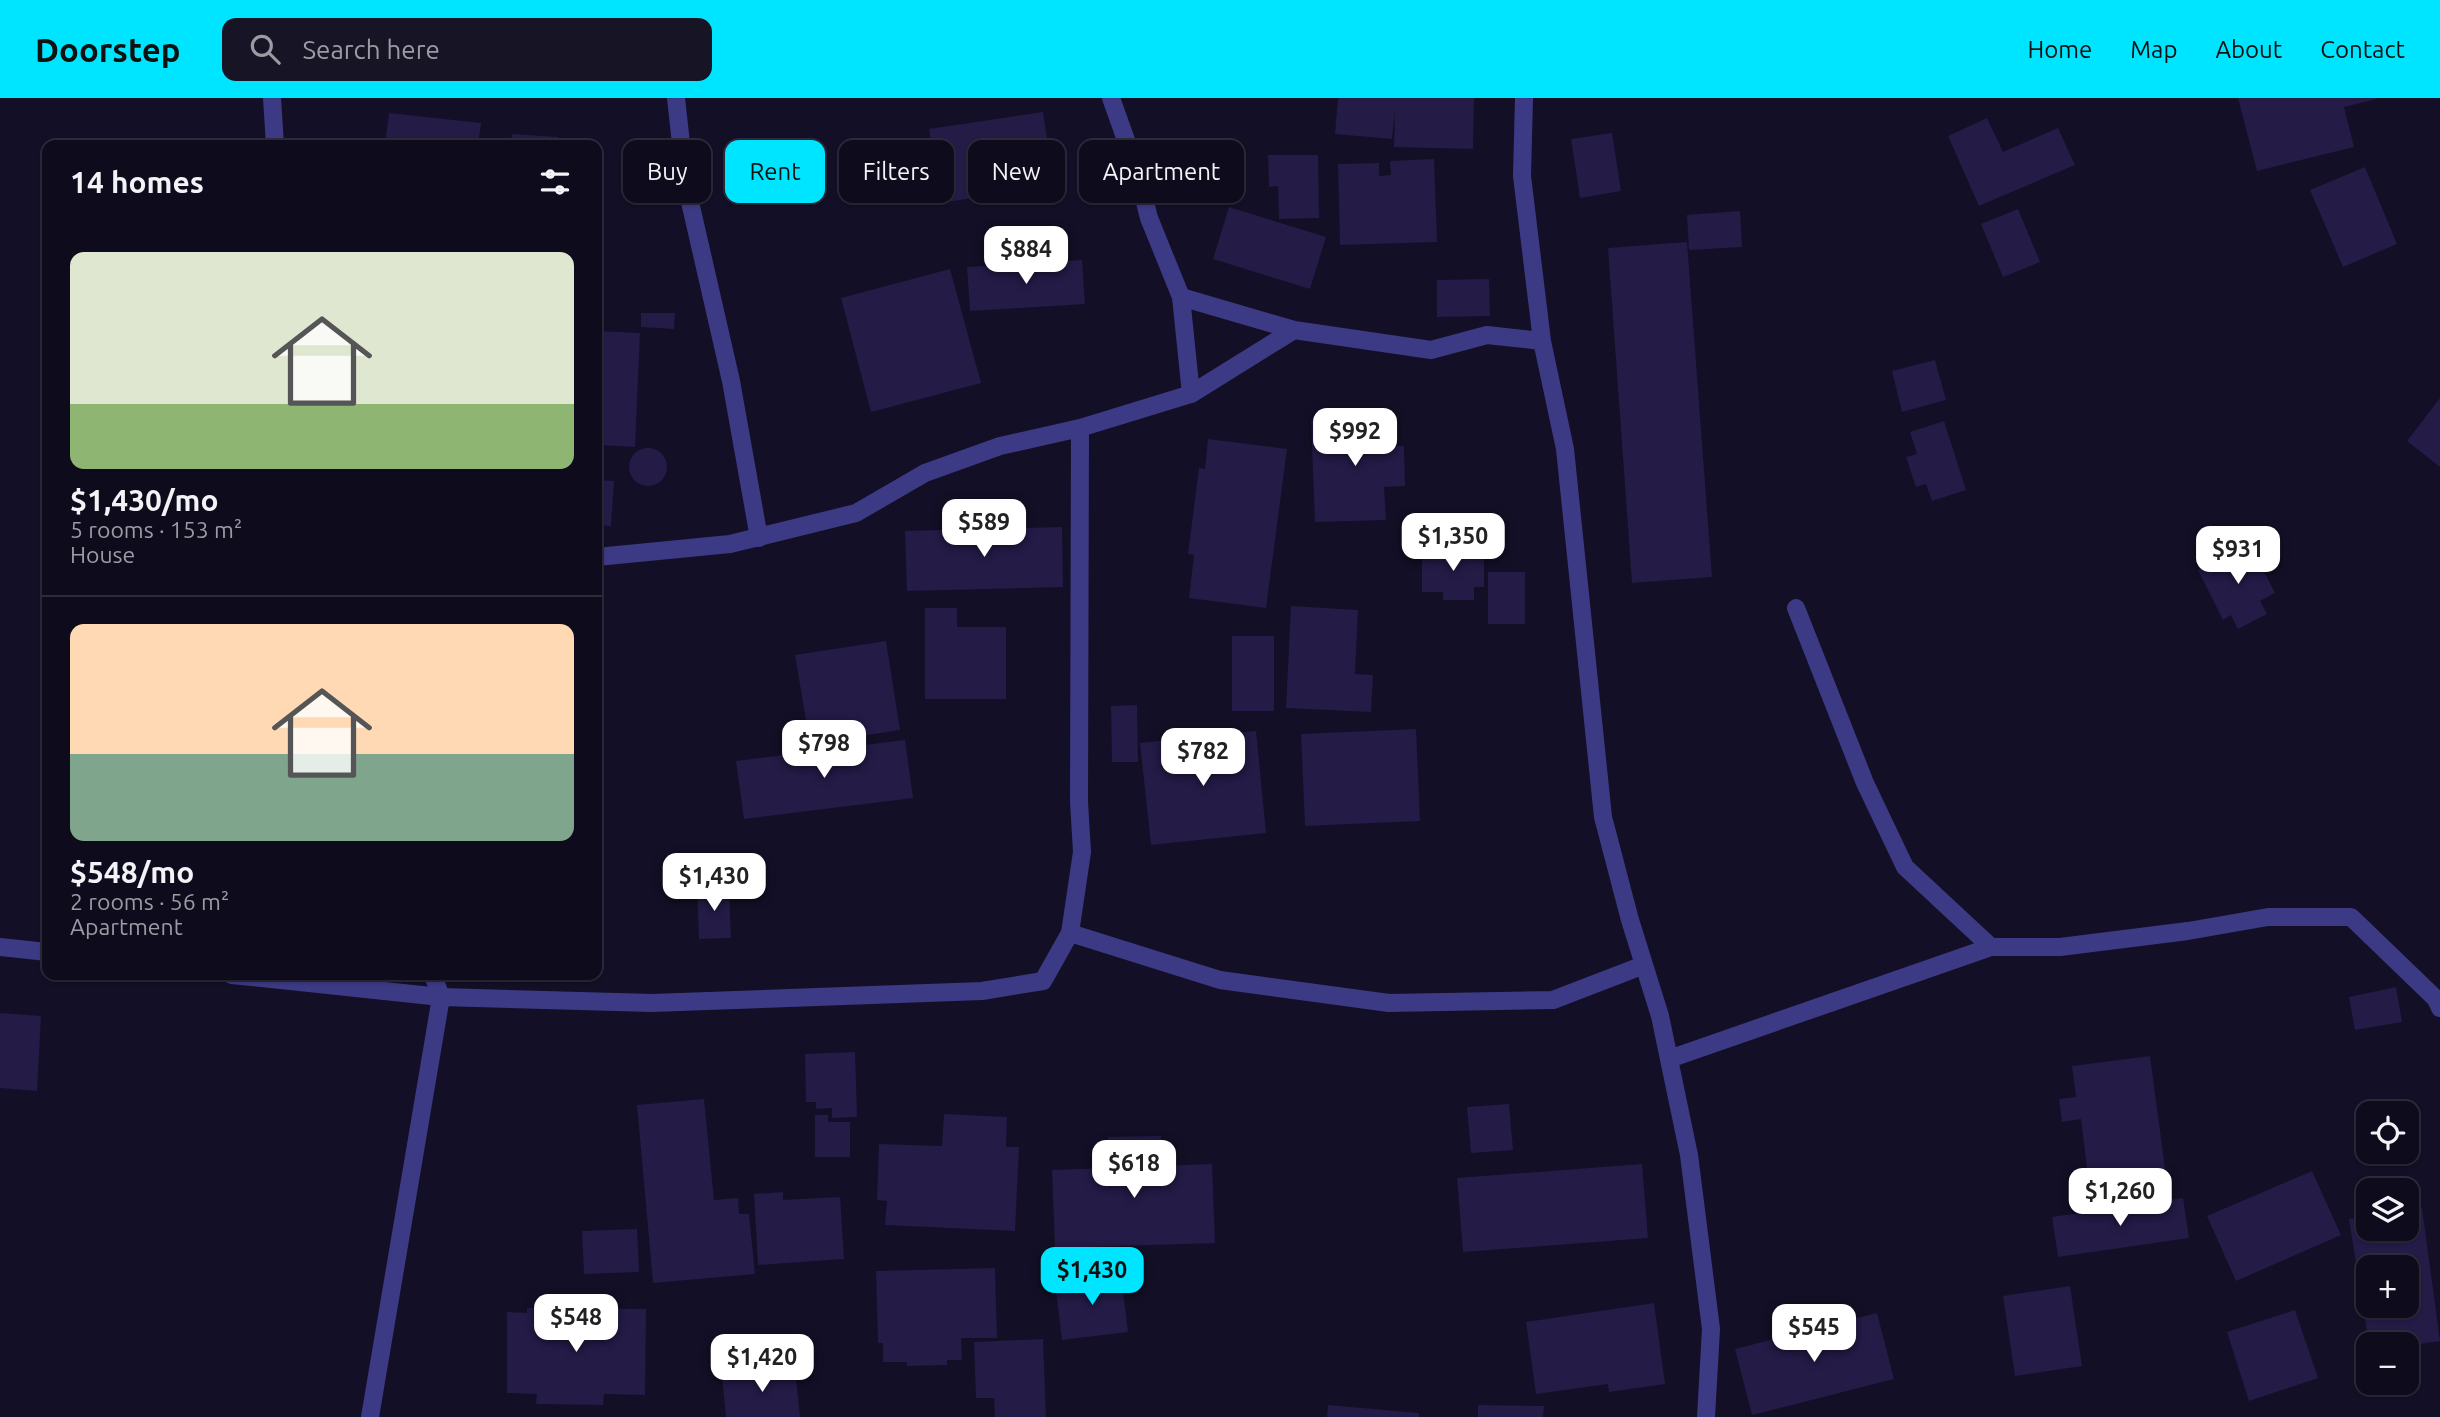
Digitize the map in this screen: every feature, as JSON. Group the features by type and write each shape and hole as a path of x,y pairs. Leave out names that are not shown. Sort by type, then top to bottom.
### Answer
{"street":[{"path":"272,98 275,140"},
{"path":"676,98 685,180 731,381 759,538"},
{"path":"1111,98 1137,171 1149,218 1181,297 1191,394"},
{"path":"1524,98 1522,176 1542,341 1565,449 1603,817 1630,920 1660,1016 1689,1156 1711,1329 1706,1417"},
{"path":"1181,297 1294,330 1431,350 1487,335 1542,341"},
{"path":"602,557 730,544 856,513 925,473 1000,446 1080,428 1191,394 1294,330"},
{"path":"280,980 441,997 652,1003 982,992 1043,981 1070,933 1082,852 1079,802 1080,428"},
{"path":"1796,608 1866,783 1905,867 1992,947"},
{"path":"1669,1059 1992,947 2060,947 2188,931 2268,917 2351,917 2436,999 2440,1008"},
{"path":"1070,933 1220,980 1389,1003 1553,1000 1644,965"},
{"path":"0,947 42,951"},
{"path":"370,1417 441,997 435,980"}],"building":[{"path":"1338,98 1474,98 1473,149 1394,147 1395,110 1392,139 1335,134"},
{"path":"2238,98 2376,99 2344,107 2354,147 2257,171"},
{"path":"1043,112 1047,140 968,140 968,199 954,201 954,140 931,140 929,129"},
{"path":"389,113 481,123 479,140 386,140"},
{"path":"1987,118 2003,152 2058,128 2075,165 1979,206 1948,136"},
{"path":"1612,133 1621,191 1580,198 1571,139"},
{"path":"512,134 558,137 558,140 511,140"},
{"path":"1268,155 1318,155 1319,218 1279,219 1278,186 1269,187"},
{"path":"1434,159 1437,242 1340,245 1338,164 1379,163 1379,176 1391,175 1390,161"},
{"path":"2365,167 2397,244 2343,267 2310,190"},
{"path":"1229,207 1326,237 1310,289 1213,259"},
{"path":"2018,209 2040,262 2003,277 1981,224"},
{"path":"1740,211 1742,247 1689,250 1687,215"},
{"path":"1687,242 1712,577 1632,583 1608,248"},
{"path":"1082,260 1085,304 970,311 967,267"},
{"path":"950,269 981,383 871,412 841,298"},
{"path":"1489,279 1490,316 1437,317 1437,280"},
{"path":"641,313 675,313 674,329 641,327"},
{"path":"602,331 640,333 635,447 602,445"},
{"path":"1935,360 1946,400 1902,412 1892,371"},
{"path":"2440,398 2440,467 2407,441"},
{"path":"1395,417 1396,446 1404,446 1405,486 1384,487 1386,520 1315,522 1311,420"},
{"path":"1944,421 1966,490 1932,501 1926,484 1916,487 1906,457 1917,454 1910,432"},
{"path":"1208,439 1287,449 1266,608 1189,598 1194,555 1188,554 1199,468 1205,469"},
{"path":"648,448 661,454 667,467 661,480 648,486 635,480 629,467 635,454"},
{"path":"602,480 614,481 611,526 602,525"},
{"path":"1062,527 1063,587 907,591 905,531"},
{"path":"2250,544 2275,593 2260,601 2267,614 2238,629 2231,615 2223,620 2198,570"},
{"path":"1422,551 1484,551 1484,587 1474,587 1474,600 1443,600 1443,592 1422,592"},
{"path":"1488,572 1525,572 1525,624 1488,624"},
{"path":"1291,606 1358,610 1355,674 1373,675 1371,712 1286,708"},
{"path":"925,608 957,608 957,627 1006,627 1006,699 925,699"},
{"path":"1232,636 1274,636 1274,711 1232,711"},
{"path":"886,641 900,730 810,744 795,655"},
{"path":"1137,705 1138,762 1112,762 1111,706"},
{"path":"1416,729 1420,821 1305,826 1301,734"},
{"path":"1256,731 1266,833 1151,845 1140,743"},
{"path":"905,740 913,798 744,819 736,761"},
{"path":"729,888 731,938 699,939 697,889"},
{"path":"2396,987 2402,1022 2355,1030 2349,997"},
{"path":"0,1013 41,1016 37,1091 0,1088"},
{"path":"855,1052 857,1117 832,1118 832,1108 816,1109 816,1102 806,1102 805,1054"},
{"path":"2150,1056 2168,1191 2091,1201 2081,1119 2062,1122 2059,1099 2076,1097 2072,1066"},
{"path":"704,1099 714,1200 738,1198 739,1214 749,1214 755,1274 653,1283 637,1105"},
{"path":"1509,1104 1513,1150 1471,1153 1467,1107"},
{"path":"944,1114 1007,1117 1006,1147 1019,1147 1015,1231 885,1225 887,1201 877,1200 879,1144 942,1146"},
{"path":"815,1115 828,1115 828,1122 850,1122 850,1157 815,1157"},
{"path":"1161,1136 1162,1166 1212,1164 1215,1243 1055,1248 1052,1170 1109,1168 1108,1137"},
{"path":"1642,1164 1648,1238 1463,1252 1457,1178"},
{"path":"2312,1171 2341,1235 2236,1281 2207,1216"},
{"path":"783,1192 783,1200 840,1197 844,1259 758,1265 754,1194"},
{"path":"2183,1198 2189,1238 2058,1257 2052,1217"},
{"path":"2419,1208 2422,1208 2440,1341 2419,1344 2419,1332 2367,1332 2365,1318 2419,1318 2419,1255 2356,1255 2356,1263 2349,1219 2356,1218 2356,1241 2419,1241"},
{"path":"637,1229 639,1272 584,1274 582,1231"},
{"path":"995,1268 997,1338 961,1338 962,1360 947,1360 947,1365 907,1366 907,1362 883,1362 883,1343 878,1343 876,1271"},
{"path":"1121,1274 1128,1332 1062,1340 1055,1283"},
{"path":"2070,1286 2082,1366 2015,1376 2003,1296"},
{"path":"1654,1303 1665,1384 1609,1392 1608,1384 1536,1394 1526,1322"},
{"path":"527,1308 646,1309 645,1395 604,1394 603,1405 536,1404 537,1394 507,1393 507,1312 527,1313"},
{"path":"2295,1310 2318,1378 2249,1401 2227,1332"},
{"path":"1877,1313 1894,1379 1752,1415 1735,1349"},
{"path":"1043,1339 1046,1417 995,1417 994,1398 976,1398 974,1342"},
{"path":"795,1368 800,1417 726,1417 722,1375"},
{"path":"1328,1405 1419,1413 1419,1417 1327,1417"},
{"path":"1478,1405 1544,1406 1543,1417 1478,1417"}]}
